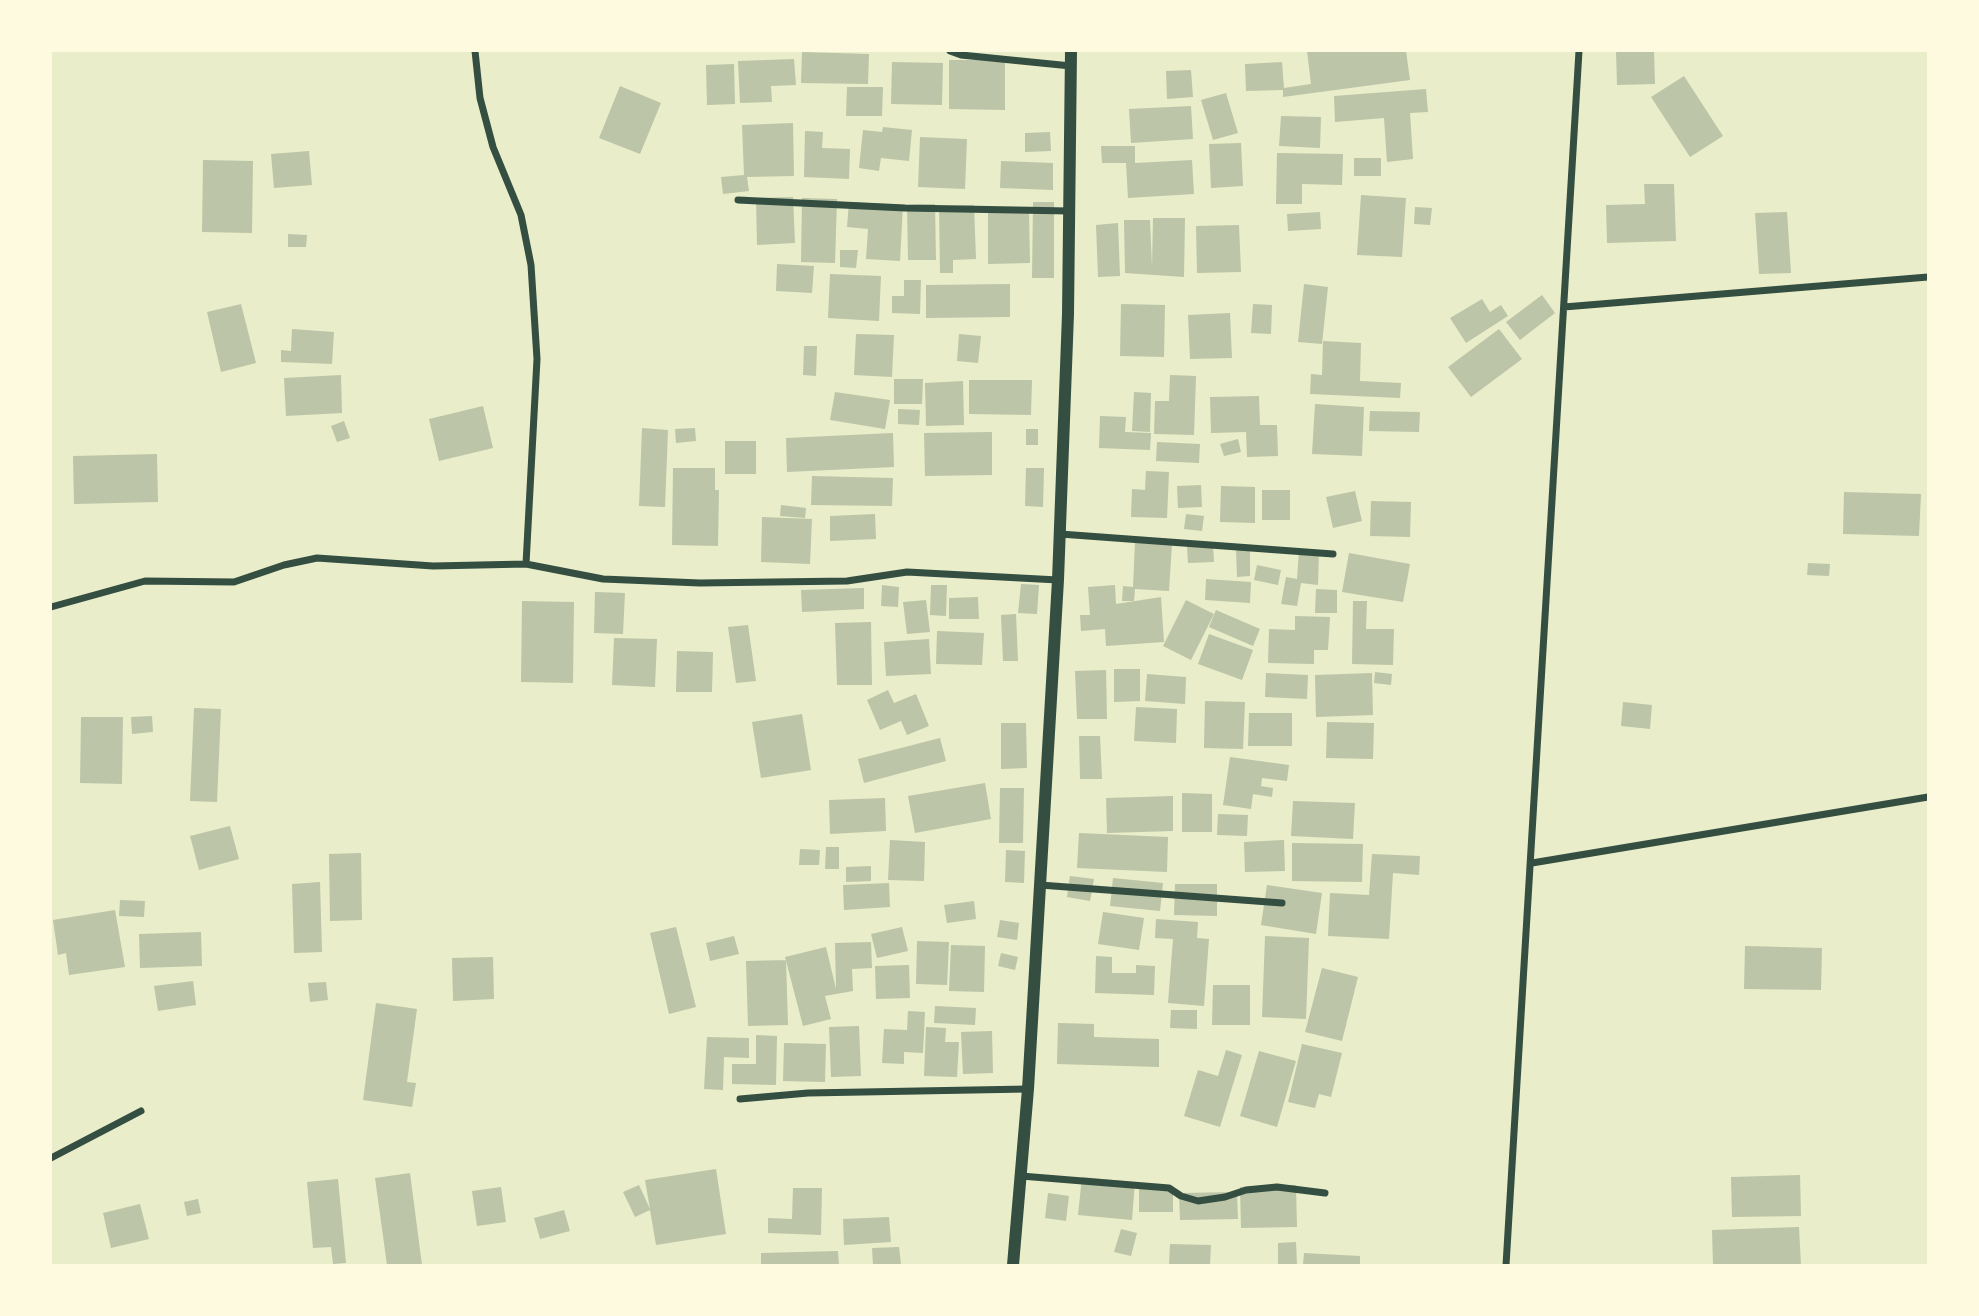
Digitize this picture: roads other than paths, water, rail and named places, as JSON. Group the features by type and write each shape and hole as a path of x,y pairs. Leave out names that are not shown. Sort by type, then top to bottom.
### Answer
{"street":[{"path":"475,51 480,98 493,147 521,215 531,265 537,359 526,564"},
{"path":"950,51 961,55 1071,66"},
{"path":"1013,1265 1028,1089 1058,580 1070,211 1071,51"},
{"path":"1506,1265 1580,51"},
{"path":"738,200 905,208 1070,211"},
{"path":"1564,307 1928,277"},
{"path":"1060,534 1333,554"},
{"path":"51,607 145,581 234,582 284,565 317,558 433,566 526,564 603,579 700,583 847,581 907,572 1058,580"},
{"path":"1532,863 1928,797"},
{"path":"1040,885 1282,903"},
{"path":"740,1100 808,1093 1028,1089"},
{"path":"51,1158 141,1111"},
{"path":"1021,1176 1169,1188 1181,1196 1198,1201 1225,1197 1246,1190 1277,1187 1325,1193"}]}
